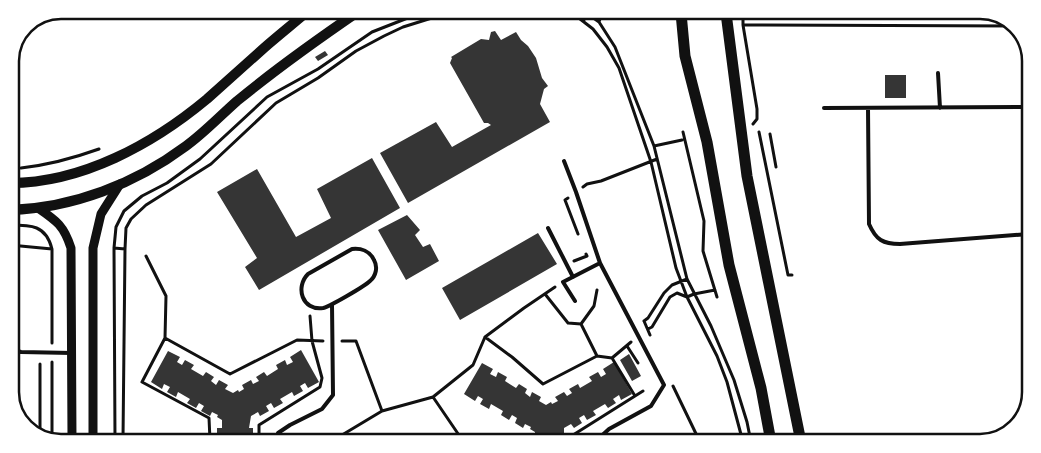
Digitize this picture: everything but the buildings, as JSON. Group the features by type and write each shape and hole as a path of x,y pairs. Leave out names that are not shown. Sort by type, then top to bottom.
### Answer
{"main road":[{"path":"19,182 49,180 73,174 112,160 162,132 206,100 299,19"},
{"path":"19,209 76,201 120,184 160,164 187,146 237,101 271,74 349,19"},
{"path":"682,19 685,56 707,142 729,265 761,388 770,434"},
{"path":"727,19 747,176 799,434"}],"street":[{"path":"93,434 93,248 101,214 120,184"},
{"path":"38,208 56,220 67,236 71,248 72,434"}],"lane":[{"path":"938,73 940,108"},
{"path":"824,108 1022,107"},
{"path":"868,108 869,224 872,232 879,240 887,244 900,244 1022,235"},
{"path":"564,161 600,262 664,385 651,406 609,429 604,434"},
{"path":"548,228 573,277"},
{"path":"352,249 362,249 368,252 376,265 374,276 366,284 332,304 321,308 304,301 301,289 304,278 352,249"},
{"path":"575,301 563,282 600,262"},
{"path":"278,434 290,425 322,409 333,395 332,304"},
{"path":"19,351 72,353"}],"path":[{"path":"115,434 114,248 116,228 124,211 142,196 168,183 200,159 268,97 318,69 372,32 405,19"},
{"path":"123,434 125,249 126,228 131,219 146,205 211,164 276,103 318,78 356,51 403,27 428,19"},
{"path":"580,19 593,29 607,46 619,68 651,162 676,268 687,297 717,356 727,382 741,434"},
{"path":"595,19 615,47 654,146 687,279 711,326 734,380 749,434"},
{"path":"743,19 757,109 757,119 752,124"},
{"path":"743,25 1004,26"},
{"path":"683,132 704,220 703,251 717,297"},
{"path":"759,132 788,275 792,275"},
{"path":"770,134 776,167"},
{"path":"654,146 682,140"},
{"path":"19,168 51,163 79,156 100,148"},
{"path":"630,168 657,159"},
{"path":"19,225 36,227 44,232 49,239 52,249 52,433"},
{"path":"19,246 52,249"},
{"path":"114,248 125,249"},
{"path":"146,256 166,296 166,338 142,382 209,418 210,434"},
{"path":"633,327 648,318 664,293 672,285 687,279"},
{"path":"344,434 382,411 433,397 473,364 485,337 563,282"},
{"path":"581,324 594,306 597,290"},
{"path":"485,337 543,384 597,356 612,358 652,327 670,297 677,293 687,297 715,290"},
{"path":"545,294 568,322 581,324"},
{"path":"259,434 259,425 320,387 322,378 312,341 310,305"},
{"path":"581,324 597,356"},
{"path":"166,338 230,374 297,340 356,341 382,411"},
{"path":"627,346 638,364"},
{"path":"612,358 635,396"},
{"path":"40,364 40,429"},
{"path":"575,434 643,391"},
{"path":"433,397 458,434"}]}
